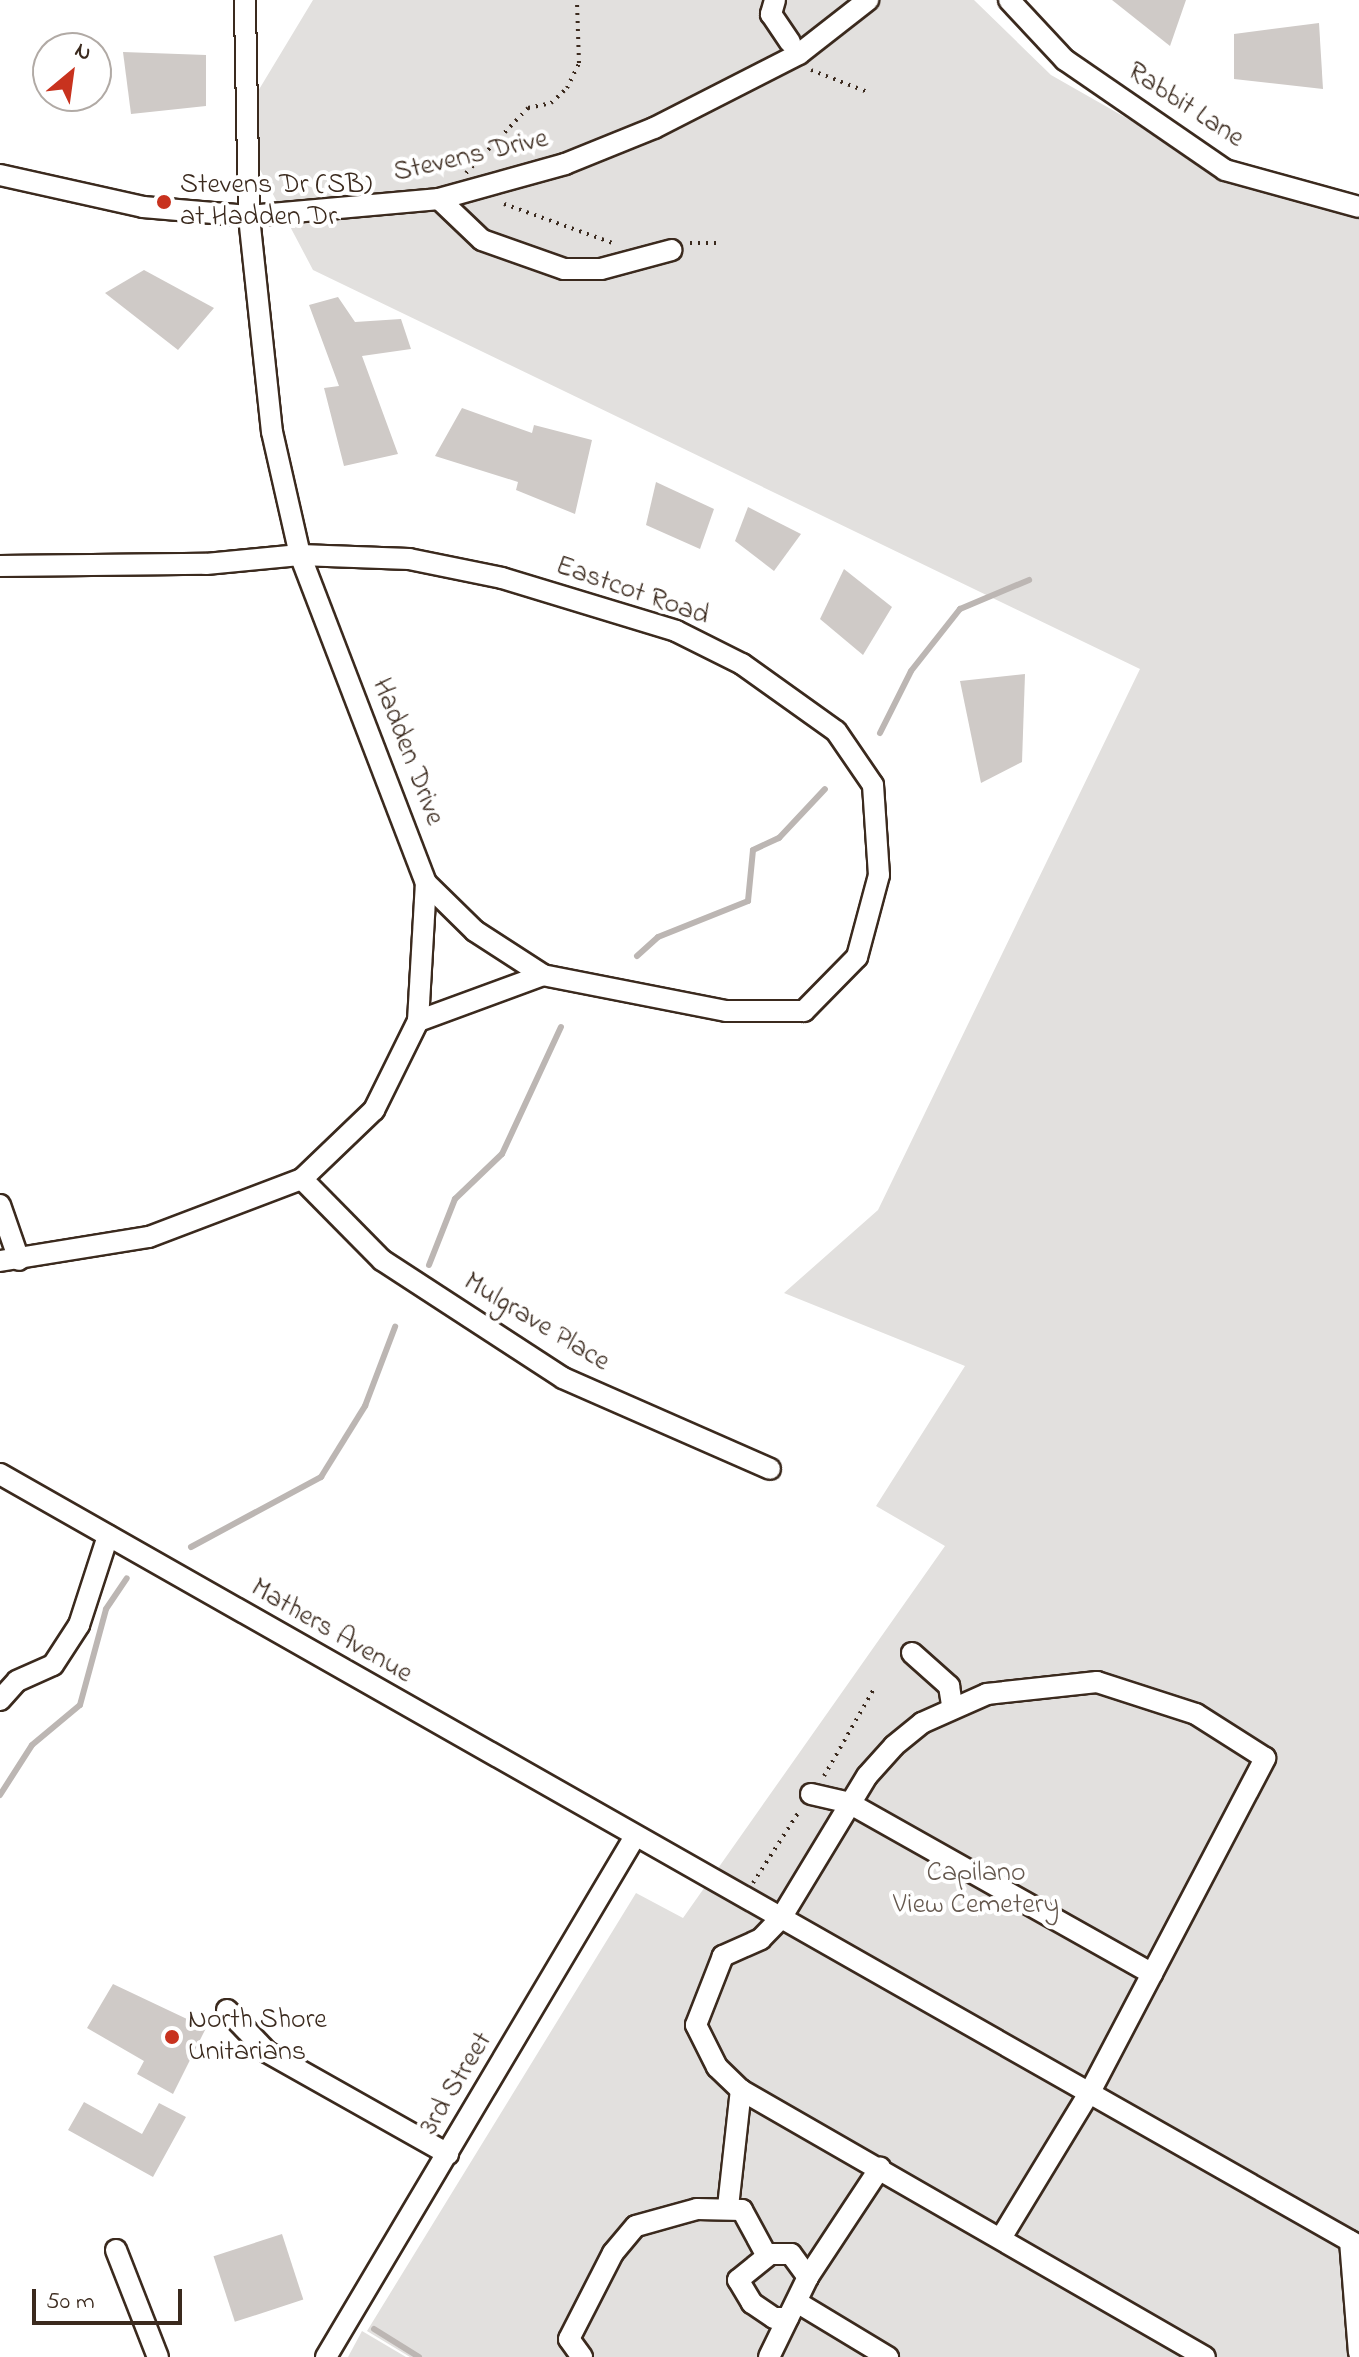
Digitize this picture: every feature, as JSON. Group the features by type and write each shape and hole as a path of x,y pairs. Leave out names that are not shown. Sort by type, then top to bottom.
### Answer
{"street":[{"name":"Hadden Drive","path":"10,1260 149,1237 302,1179 374,1110 418,1021 426,883 300,555 272,432 249,216 245,0"},
{"path":"775,0 771,14 790,42"},
{"name":"Stevens Drive","path":"0,175 143,207 249,216 439,199 565,164 654,128 799,54 868,0"},
{"name":"Rabbit Lane","path":"1009,0 1065,60 1225,170 1359,207"},
{"path":"439,199 482,240 556,267 601,269 678,246"},
{"name":"Eastcot Road","path":"0,566 206,564 300,555 409,559 502,578 676,631 742,664 836,731 873,785 879,875 857,957 804,1011 726,1011 543,975 475,931 426,883"},
{"path":"418,1021 543,975"},
{"name":"Mulgrave Place","path":"302,1179 382,1260 563,1378 770,1469"},
{"path":"0,1205 10,1260"},
{"name":"Mathers Avenue","path":"0,1474 634,1838 1091,2090 1355,2244"},
{"path":"0,1700 17,1681 53,1665 79,1625 108,1536"},
{"path":"912,1653 949,1686 952,1706"},
{"path":"1001,2238 1091,2090 1265,1758 1196,1714 1097,1682 1024,1684 952,1706 894,1746 849,1803 781,1918 761,1939 723,1956 701,2001 696,2025 717,2067 741,2090 1205,2357"},
{"path":"811,1794 849,1803 1152,1974"},
{"name":"3rd Street","path":"326,2357 634,1838"},
{"path":"227,2010 267,2052 448,2154"},
{"path":"728,2207 741,2090"},
{"path":"769,2357 808,2277 880,2168"},
{"path":"582,2357 569,2339 613,2253 636,2226 728,2207 742,2210 767,2256"},
{"path":"1355,2244 1359,2353"},
{"path":"116,2250 158,2357"},
{"path":"808,2277 791,2254 767,2256 738,2280 752,2303 774,2318 794,2311 888,2357"}],"path":[{"path":"469,178 469,162 528,108 560,97 574,76 577,4"},
{"path":"811,70 870,93"},
{"path":"493,206 507,203 623,246"},
{"path":"678,246 720,243"},
{"path":"744,1899 875,1687"}],"green space":[{"name":"Capilano View Cemetery","path":"313,0 974,0 1051,75 1237,181 1359,216 1359,2357 410,2357 367,2331 636,1893 683,1918 945,1546 876,1506 965,1366 784,1293 878,1210 1140,669 313,270 237,126"},
{"path":"362,2331 406,2357 348,2357"}],"building":[{"path":"1112,0 1186,0 1170,46"},
{"path":"1319,23 1323,89 1234,79 1234,34"},
{"path":"123,52 206,55 206,106 131,114"},
{"path":"144,270 214,308 178,350 105,293"},
{"path":"338,297 355,322 401,319 411,349 362,356 398,454 344,466 324,388 339,386 309,305"},
{"path":"462,408 532,433 534,425 592,440 575,514 516,490 518,482 435,456"},
{"path":"656,482 714,509 700,549 646,525"},
{"path":"748,507 801,534 774,571 735,541"},
{"path":"844,569 892,607 863,655 820,619"},
{"path":"1025,674 1022,762 981,783 960,681"},
{"path":"113,1984 206,2028 173,2094 137,2074 144,2061 87,2028"},
{"path":"84,2102 142,2134 159,2103 186,2117 153,2177 68,2130"},
{"path":"282,2234 303,2300 235,2322 214,2256"}],"waterway":[{"path":"880,733 911,671 960,609 1029,580"},
{"path":"637,956 658,937 748,901 753,850 779,838 825,789"},
{"path":"429,1265 455,1199 502,1154 561,1027"},
{"path":"191,1547 321,1477 365,1406 395,1327"},
{"path":"0,1795 32,1745 80,1705 106,1609 127,1578"},
{"path":"374,2329 419,2357"}],"place":[{"name":"Stevens Dr (SB) at Hadden Dr","path":"164,202"},
{"name":"North Shore Unitarians","path":"172,2037"}]}
